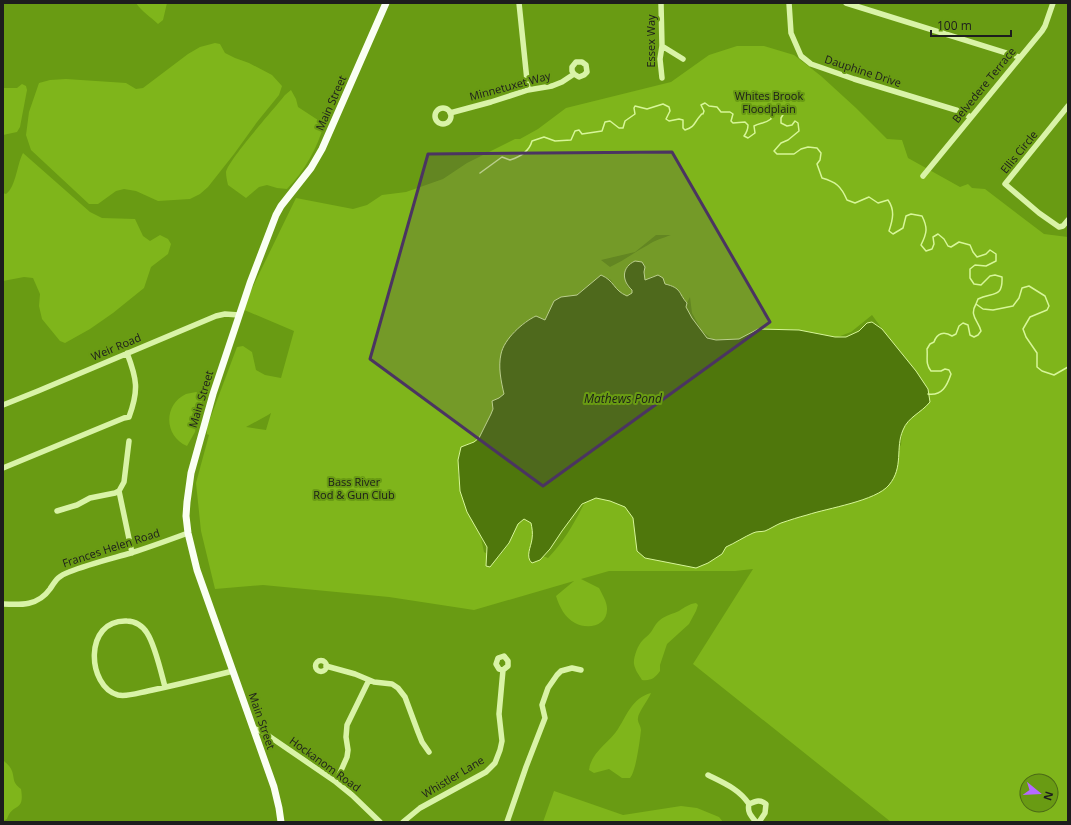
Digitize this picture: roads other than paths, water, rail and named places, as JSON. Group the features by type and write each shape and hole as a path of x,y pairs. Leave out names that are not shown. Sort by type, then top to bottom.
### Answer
{"main road":[{"name":"Main Street","path":"280,822 276,794 197,570 188,533 186,516 187,502 191,473 213,394 267,237 281,206 311,168 322,149 386,3"}],"street":[{"path":"519,3 528,90"},
{"name":"Essex Way","path":"662,3 662,46 660,59 662,78"},
{"path":"846,3 1020,57"},
{"name":"Belvedere Terrace","path":"923,176 1042,31 1053,3"},
{"name":"Dauphine Drive","path":"788,4 791,33 801,56 811,64 854,79 959,111 971,117"},
{"path":"662,46 683,59"},
{"name":"Minnetuxet Way","path":"450,113 528,90 552,86 562,82 574,74"},
{"name":"Ellis Circle","path":"1068,106 1006,184 1039,213 1059,227 1063,226 1068,220"},
{"name":"Weir Road","path":"3,405 216,316 225,314 239,315"},
{"path":"3,468 129,417 135,399 136,382 127,353"},
{"path":"129,441 124,482 120,491 132,553"},
{"path":"57,511 77,505 90,498 120,491"},
{"name":"Frances Helen Road","path":"3,604 36,602 47,592 57,578 64,574 132,553 188,533"},
{"path":"165,687 147,632 142,626 129,621 121,622 110,625 101,632 95,643 94,654 98,674 102,684 107,690 115,694 125,695 165,687 233,671"},
{"path":"326,666 355,674 369,680 392,684 401,691 409,704 422,742 429,752"},
{"path":"507,822 545,718 542,705 548,688 556,675 561,671 572,668 582,670"},
{"name":"Whistler Lane","path":"403,822 420,808 486,772 495,763 502,741 499,714 503,670"},
{"path":"336,782 347,757 347,725 369,680"},
{"name":"Hockanom Road","path":"253,728 264,732 336,782 380,822"},
{"path":"708,775 744,796 749,804 748,809 750,815 757,822 765,813 766,804 762,801 756,801 749,804"}],"water":[{"name":"Mathews Pond","path":"635,261 642,262 645,267 645,280 658,275 663,278 665,284 674,287 679,291 687,303 686,307 692,318 707,338 716,340 739,339 758,329 799,330 835,337 846,337 859,331 867,323 872,322 882,329 916,371 928,389 930,402 911,418 903,430 898,464 894,478 883,491 863,500 816,512 781,523 765,531 753,533 726,547 722,554 708,563 696,568 645,558 637,551 633,518 625,507 610,501 596,498 582,504 550,549 540,560 532,563 530,561 529,555 532,529 531,523 524,519 518,524 509,543 490,567 486,566 487,547 467,512 460,491 458,460 461,447 474,442 479,438 493,409 492,401 504,394 500,369 500,359 503,348 510,337 525,322 536,316 545,320 554,301 561,297 577,295 601,275 606,277 622,294 627,296 632,293 632,290 626,282 624,274 625,270"}],"waterway":[{"path":"480,173 502,157 510,160 521,156 529,148 532,141 544,137 555,141 571,140 575,131 579,130 582,134 602,131 605,122 610,121 619,128 623,128 625,121 635,114 635,106 647,109 663,104 669,107 670,111 666,119 669,121 679,119 683,120 683,128 685,130 693,126 703,114 704,111 701,105 705,103 709,106 717,107 721,112 730,112 733,114 731,121 733,123 745,122 748,126 747,132 744,136 748,138 755,133 754,126 771,119 770,110 771,108 777,106 783,109 784,113 781,118 781,123 787,126 792,125 795,121 798,123 799,131 788,140 781,143 774,151 777,154 794,154 801,149 808,147 817,148 821,153 820,160 817,164 822,178 838,185 843,191 847,200 855,203 869,197 878,203 888,200 892,207 893,215 889,231 893,234 903,228 906,216 911,214 922,216 926,230 925,237 921,245 926,251 932,249 934,244 933,237 938,234 944,239 948,246 951,247 959,242 970,245 977,257 986,254 990,250 996,254 996,261 986,266 975,265 970,269 970,278 974,284 981,285 990,276 995,275 1002,277 1002,284 999,292 978,299 976,304 983,309 993,310 1013,306 1019,298 1022,288 1029,286 1045,296 1049,306 1047,310 1030,317 1023,329 1026,337 1037,353 1037,367 1042,371 1054,375 1068,367"},
{"path":"928,394 940,392 946,386 951,374 949,370 945,369 941,371 931,371 927,363 927,349 939,335 944,333 952,336 956,334 959,326 963,323 968,325 970,335 974,337 978,335 981,331 973,312 976,304"}],"park label":[{"name":"Whites Brook Floodplain","path":"769,102"},
{"name":"Bass River Rod & Gun Club","path":"354,488"}]}
